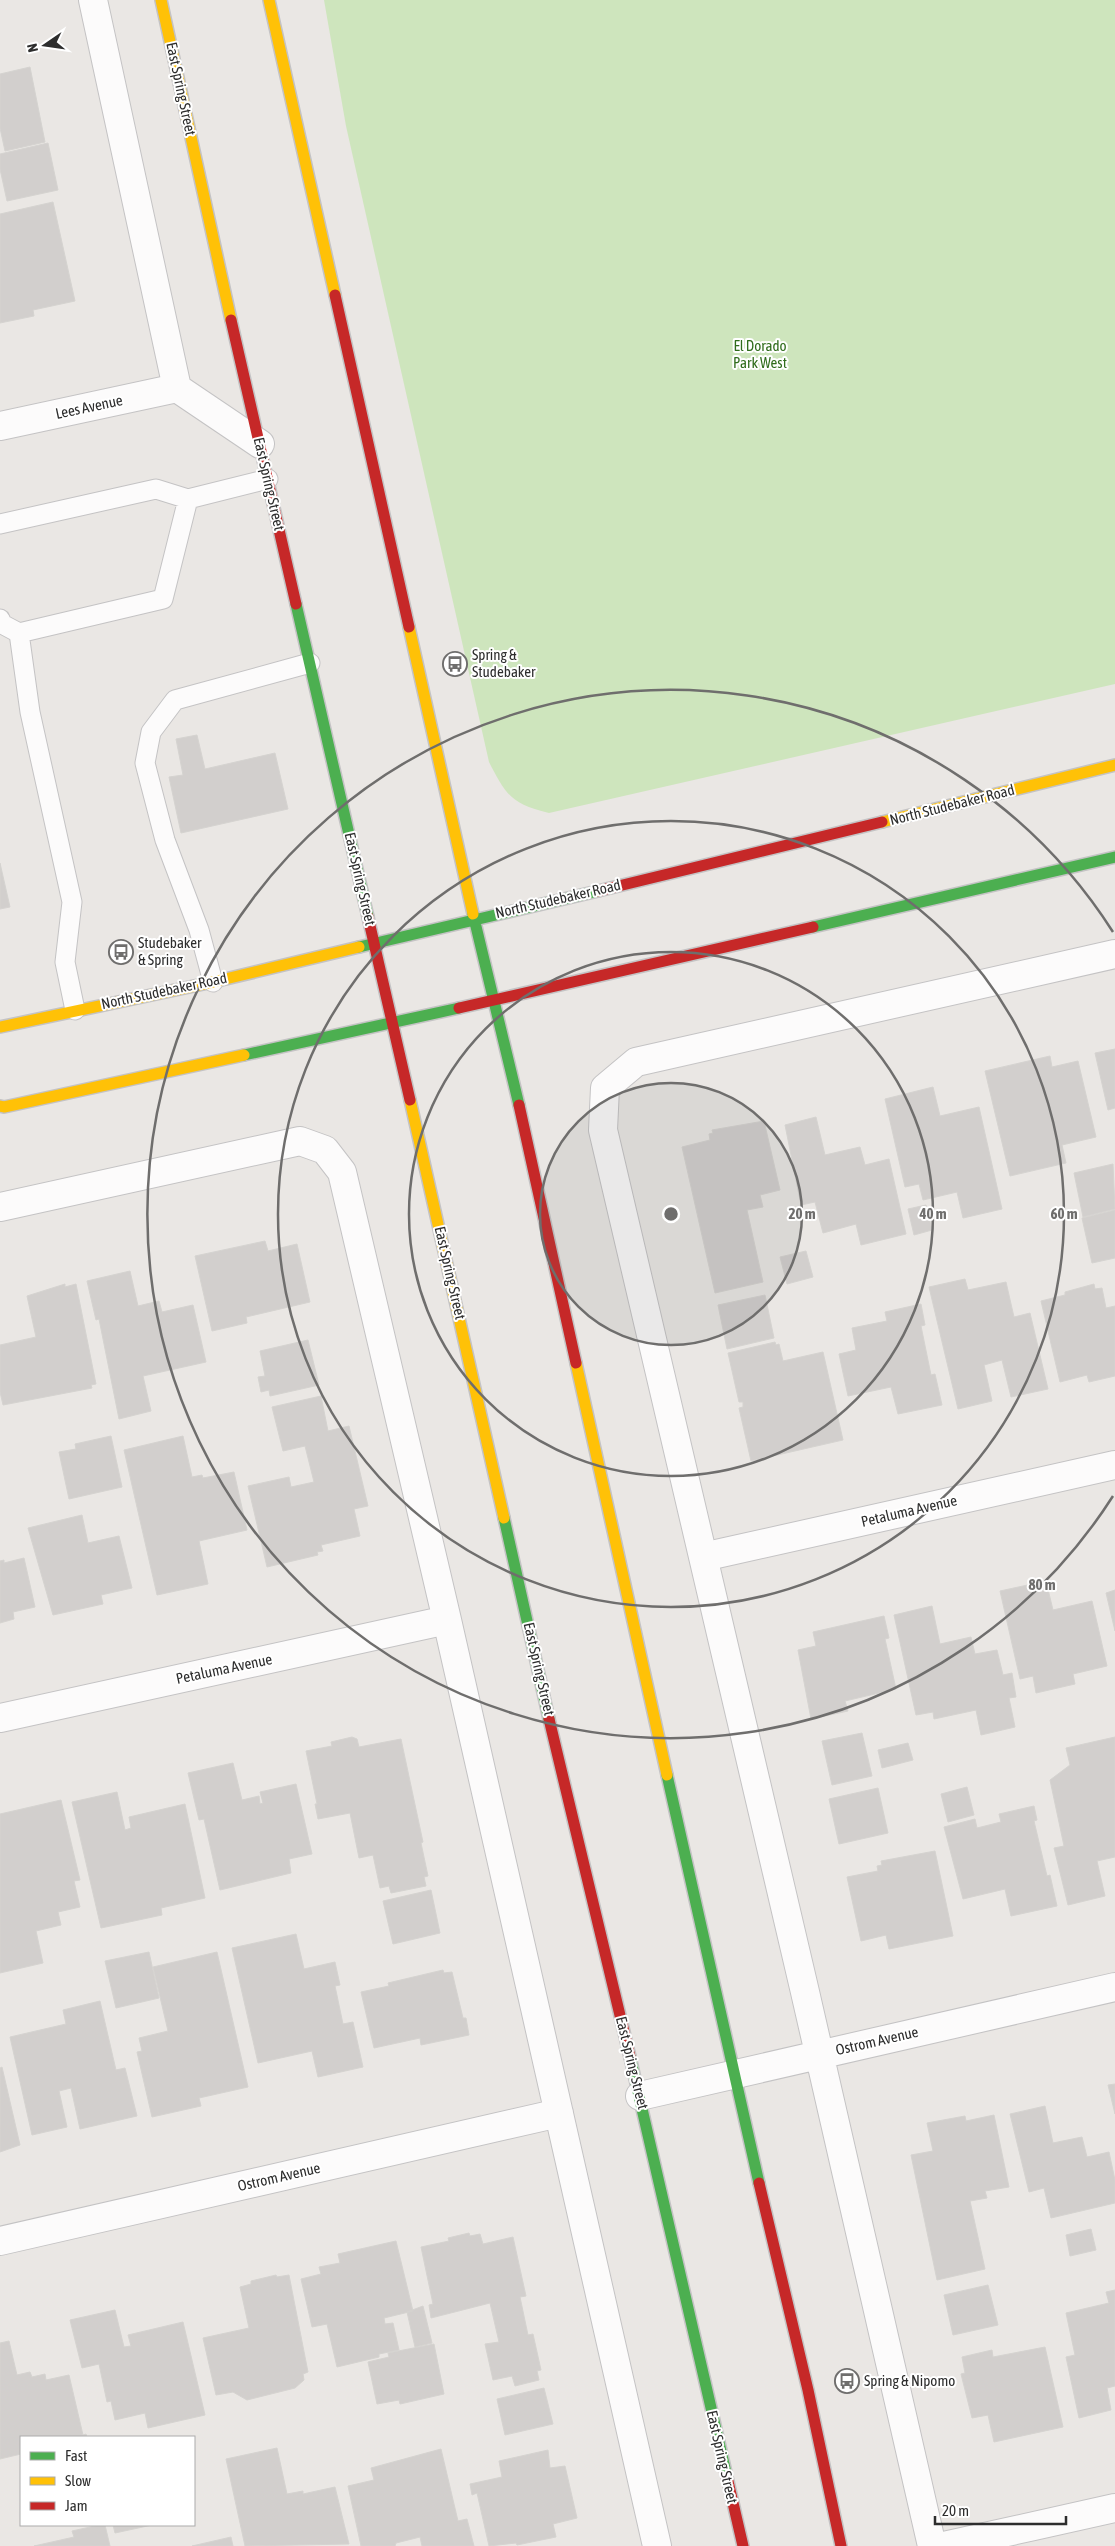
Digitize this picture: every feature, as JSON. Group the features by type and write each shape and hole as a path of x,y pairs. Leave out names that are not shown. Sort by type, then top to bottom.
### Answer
{"main road":[{"name":"East Spring Street","path":"161,0 577,1841 640,2096 743,2546"},
{"path":"269,0 474,919 495,1000 597,1450 733,2074 808,2390 841,2546"},
{"name":"North Studebaker Road","path":"0,1028 75,1010 213,982 374,942 536,906 1115,765"},
{"path":"0,1106 4,1107 495,1000 1115,857"}],"street":[{"path":"93,0 177,388 260,444"},
{"name":"Lees Avenue","path":"0,426 177,388"},
{"path":"932,2546 820,2054 603,1130 605,1088 636,1062 1115,954"},
{"path":"0,1207 300,1141 326,1150 342,1172 447,1620 657,2546"},
{"name":"Petaluma Avenue","path":"703,1557 1115,1465"},
{"name":"Petaluma Avenue","path":"0,1718 447,1620"},
{"name":"Ostrom Avenue","path":"640,2096 1115,1987"},
{"name":"Ostrom Avenue","path":"0,2241 559,2112"},
{"path":"944,2546 1115,2508"}],"lane":[{"path":"0,524 156,488 188,499 268,480"},
{"path":"0,618 2,624 18,633 162,599 188,499"},
{"path":"18,633 30,712 72,902 64,962 75,1010"},
{"path":"213,982 200,930 165,840 144,763 151,732 175,700 310,663"}],"green space":[{"name":"El Dorado Park West","path":"324,0 1115,0 1115,684 549,813 526,806 511,796 500,783 489,762 346,126"}],"building":[{"path":"30,67 45,142 5,151 0,128 0,74"},
{"path":"48,143 58,190 7,201 0,169 0,154"},
{"path":"53,202 75,301 33,310 34,316 0,323 0,214"},
{"path":"197,735 205,769 275,753 288,809 181,833 169,777 183,775 176,739"},
{"path":"0,863 10,907 0,909"},
{"path":"1115,1049 1115,1108 1108,1110 1095,1053"},
{"path":"1050,1056 1052,1067 1078,1061 1096,1137 1062,1145 1066,1163 1010,1176 985,1071"},
{"path":"933,1087 940,1116 979,1107 1002,1209 963,1218 957,1192 923,1200 919,1184 905,1187 885,1099"},
{"path":"816,1117 825,1155 860,1147 865,1165 889,1159 906,1234 861,1245 856,1224 823,1233 815,1202 801,1205 785,1125"},
{"path":"764,1121 780,1190 760,1195 763,1207 747,1210 763,1282 715,1293 682,1147 710,1140 709,1134 713,1133 712,1130"},
{"path":"1113,1164 1115,1209 1083,1217 1074,1173"},
{"path":"926,1205 932,1230 914,1235 908,1209"},
{"path":"1115,1210 1115,1258 1092,1263 1082,1218"},
{"path":"265,1241 268,1251 297,1244 310,1302 246,1317 247,1323 212,1331 195,1256"},
{"path":"806,1251 813,1277 787,1284 780,1257"},
{"path":"130,1271 138,1306 159,1301 162,1312 193,1305 206,1362 143,1376 151,1411 119,1419 99,1319 96,1320 87,1281"},
{"path":"965,1279 968,1290 1006,1282 1014,1317 1030,1313 1048,1389 1011,1397 1002,1360 984,1365 992,1401 958,1409 929,1287"},
{"path":"65,1284 65,1287 76,1284 96,1384 91,1385 92,1388 3,1405 0,1392 0,1345 36,1337 27,1296"},
{"path":"1094,1284 1095,1289 1102,1288 1106,1308 1115,1306 1115,1376 1089,1382 1087,1375 1060,1382 1041,1301 1065,1295 1065,1292"},
{"path":"765,1295 774,1338 727,1349 718,1305"},
{"path":"921,1304 925,1325 921,1326 931,1375 935,1374 942,1405 898,1414 891,1387 848,1396 839,1354 856,1350 852,1328 887,1321 885,1312"},
{"path":"308,1340 319,1385 270,1396 269,1390 261,1392 258,1377 265,1376 260,1351"},
{"path":"775,1342 776,1345 779,1344 783,1361 823,1352 843,1440 751,1461 739,1408 743,1407 743,1402 739,1402 728,1353"},
{"path":"321,1396 328,1431 349,1426 368,1506 354,1509 360,1536 321,1545 323,1551 317,1552 318,1555 267,1567 248,1486 289,1477 291,1487 314,1482 305,1446 283,1451 272,1407"},
{"path":"111,1436 122,1487 69,1499 59,1452 76,1449 75,1444"},
{"path":"183,1436 192,1477 202,1475 203,1478 234,1472 247,1530 199,1541 208,1584 157,1595 124,1450"},
{"path":"82,1515 88,1543 119,1536 132,1588 101,1595 103,1604 53,1615 28,1528"},
{"path":"24,1558 35,1607 13,1612 14,1619 0,1623 0,1561 4,1560 4,1563"},
{"path":"1046,1581 1053,1610 1092,1601 1107,1666 1073,1674 1075,1684 1036,1693 1033,1676 1020,1679 1000,1591"},
{"path":"1115,1590 1115,1631 1106,1593"},
{"path":"932,1606 940,1644 971,1637 975,1654 997,1650 1003,1675 1012,1673 1016,1697 1009,1698 1015,1727 981,1735 976,1710 934,1719 933,1712 916,1715 894,1615"},
{"path":"884,1616 889,1638 885,1639 896,1689 845,1701 848,1711 811,1719 798,1650 816,1646 813,1632"},
{"path":"862,1733 872,1776 832,1785 822,1741"},
{"path":"352,1737 357,1739 359,1747 401,1739 423,1842 421,1843 428,1876 424,1877 426,1886 391,1893 389,1886 380,1888 373,1855 359,1858 350,1813 318,1819 315,1804 317,1804 306,1751 332,1746 331,1742"},
{"path":"1115,1737 1115,1857 1097,1861 1105,1896 1068,1905 1054,1848 1064,1846 1050,1780 1070,1765 1066,1748"},
{"path":"908,1743 913,1760 882,1768 878,1750"},
{"path":"233,1763 242,1800 259,1796 260,1804 263,1803 260,1792 296,1784 312,1854 289,1859 291,1873 220,1890 204,1819 199,1820 188,1773"},
{"path":"967,1787 974,1815 948,1822 941,1794"},
{"path":"878,1788 888,1833 839,1844 829,1799"},
{"path":"117,1792 125,1830 131,1828 129,1817 185,1804 205,1898 161,1908 162,1915 101,1928 72,1802"},
{"path":"61,1800 80,1880 74,1881 80,1907 58,1912 61,1925 36,1931 43,1963 0,1973 0,1814"},
{"path":"1034,1806 1037,1820 1034,1821 1047,1876 1050,1875 1057,1906 1011,1916 1005,1889 963,1899 944,1827 975,1819 977,1828 1001,1822 999,1814"},
{"path":"935,1851 953,1936 889,1949 886,1935 861,1941 847,1877 878,1871 877,1866 882,1865 881,1861"},
{"path":"431,1890 440,1933 393,1944 383,1901"},
{"path":"296,1934 304,1969 335,1962 340,1985 335,1986 343,2024 353,2022 363,2067 318,2077 312,2051 258,2063 232,1948"},
{"path":"149,1952 159,1998 116,2008 105,1961"},
{"path":"217,1952 248,2087 199,2098 201,2106 152,2117 137,2052 142,2051 139,2038 168,2031 153,1967"},
{"path":"443,1970 444,1973 452,1972 463,2018 466,2018 469,2035 421,2045 420,2038 374,2048 361,1992 389,1986 388,1983"},
{"path":"100,2001 116,2070 125,2068 137,2116 80,2129 71,2088 59,2091 67,2127 32,2135 10,2037 66,2024 63,2010"},
{"path":"2,2067 20,2145 0,2152 0,2068"},
{"path":"1115,2084 1115,2114 1108,2085"},
{"path":"1045,2106 1053,2143 1082,2137 1087,2157 1109,2152 1115,2180 1115,2203 1051,2218 1044,2188 1029,2192 1010,2114"},
{"path":"994,2115 1009,2187 985,2191 987,2198 970,2201 985,2269 937,2280 911,2155 933,2151 927,2123 965,2116 966,2121"},
{"path":"1091,2229 1096,2250 1070,2256 1066,2235"},
{"path":"469,2233 470,2236 480,2234 483,2244 513,2237 526,2296 520,2297 528,2335 533,2334 541,2370 537,2371 539,2380 515,2386 512,2376 493,2380 485,2344 499,2342 490,2303 431,2318 429,2305 433,2304 421,2247 449,2241 448,2238"},
{"path":"396,2241 413,2311 384,2318 385,2324 393,2323 399,2350 337,2367 327,2324 312,2327 301,2279 321,2274 319,2267 340,2263 338,2254"},
{"path":"276,2275 277,2277 289,2275 308,2372 303,2374 304,2380 295,2388 247,2400 233,2392 216,2395 203,2338 249,2328 240,2287 251,2284 251,2281"},
{"path":"988,2285 998,2325 953,2335 944,2295"},
{"path":"1115,2290 1115,2386 1107,2388 1111,2410 1079,2418 1066,2357 1075,2355 1066,2313 1109,2303 1106,2292"},
{"path":"423,2306 432,2343 415,2347 407,2312"},
{"path":"115,2310 124,2347 131,2346 128,2335 183,2322 205,2415 148,2428 145,2413 115,2420 111,2401 107,2402 99,2364 82,2368 70,2320"},
{"path":"9,2341 17,2375 30,2372 32,2377 45,2374 46,2380 69,2375 83,2435 86,2434 87,2436 20,2436 20,2454 0,2459 0,2343"},
{"path":"434,2344 444,2394 400,2404 399,2400 377,2404 368,2362 389,2357 388,2353"},
{"path":"1045,2347 1063,2427 994,2442 988,2415 972,2418 961,2374 965,2373 962,2357 992,2350 993,2357"},
{"path":"544,2388 553,2424 505,2435 497,2399"},
{"path":"277,2448 287,2494 303,2491 303,2494 335,2487 349,2544 245,2546 226,2459"},
{"path":"441,2449 458,2521 467,2519 474,2546 422,2546 420,2537 396,2543 395,2546 361,2546 348,2486 374,2480 371,2468"},
{"path":"548,2450 550,2468 565,2466 577,2518 553,2524 556,2537 517,2545 516,2543 489,2546 477,2493 472,2495 470,2484 502,2477 499,2461"},
{"path":"94,2526 105,2526 110,2546 34,2546 74,2537 72,2531"},
{"path":"113,2526 147,2526 115,2533"},
{"path":"231,2537 233,2546 192,2546"}],"traffic: fast":[{"path":"296,604 368,917"},
{"path":"813,927 1115,857"},
{"path":"359,947 598,891"},
{"path":"473,914 519,1105"},
{"path":"244,1055 459,1008"},
{"path":"504,1518 549,1719"},
{"path":"667,1775 759,2183"},
{"path":"630,2057 727,2477"}],"traffic: slow":[{"path":"161,0 231,320"},
{"path":"269,0 335,295"},
{"path":"409,627 473,914"},
{"path":"882,822 1115,765"},
{"path":"0,1027 213,982 359,947"},
{"path":"0,1106 4,1107 244,1055"},
{"path":"410,1100 504,1518"},
{"path":"576,1363 667,1775"}],"traffic: jam":[{"path":"335,295 409,627"},
{"path":"231,320 296,604"},
{"path":"598,891 882,822"},
{"path":"368,917 410,1100"},
{"path":"459,1008 813,927"},
{"path":"519,1105 576,1363"},
{"path":"549,1719 630,2057"},
{"path":"759,2183 808,2390 841,2546"},
{"path":"727,2477 743,2546"}],"place":[{"name":"Spring & Studebaker","path":"455,664"},
{"name":"Studebaker & Spring","path":"121,952"},
{"name":"Spring & Nipomo","path":"847,2381"}]}
